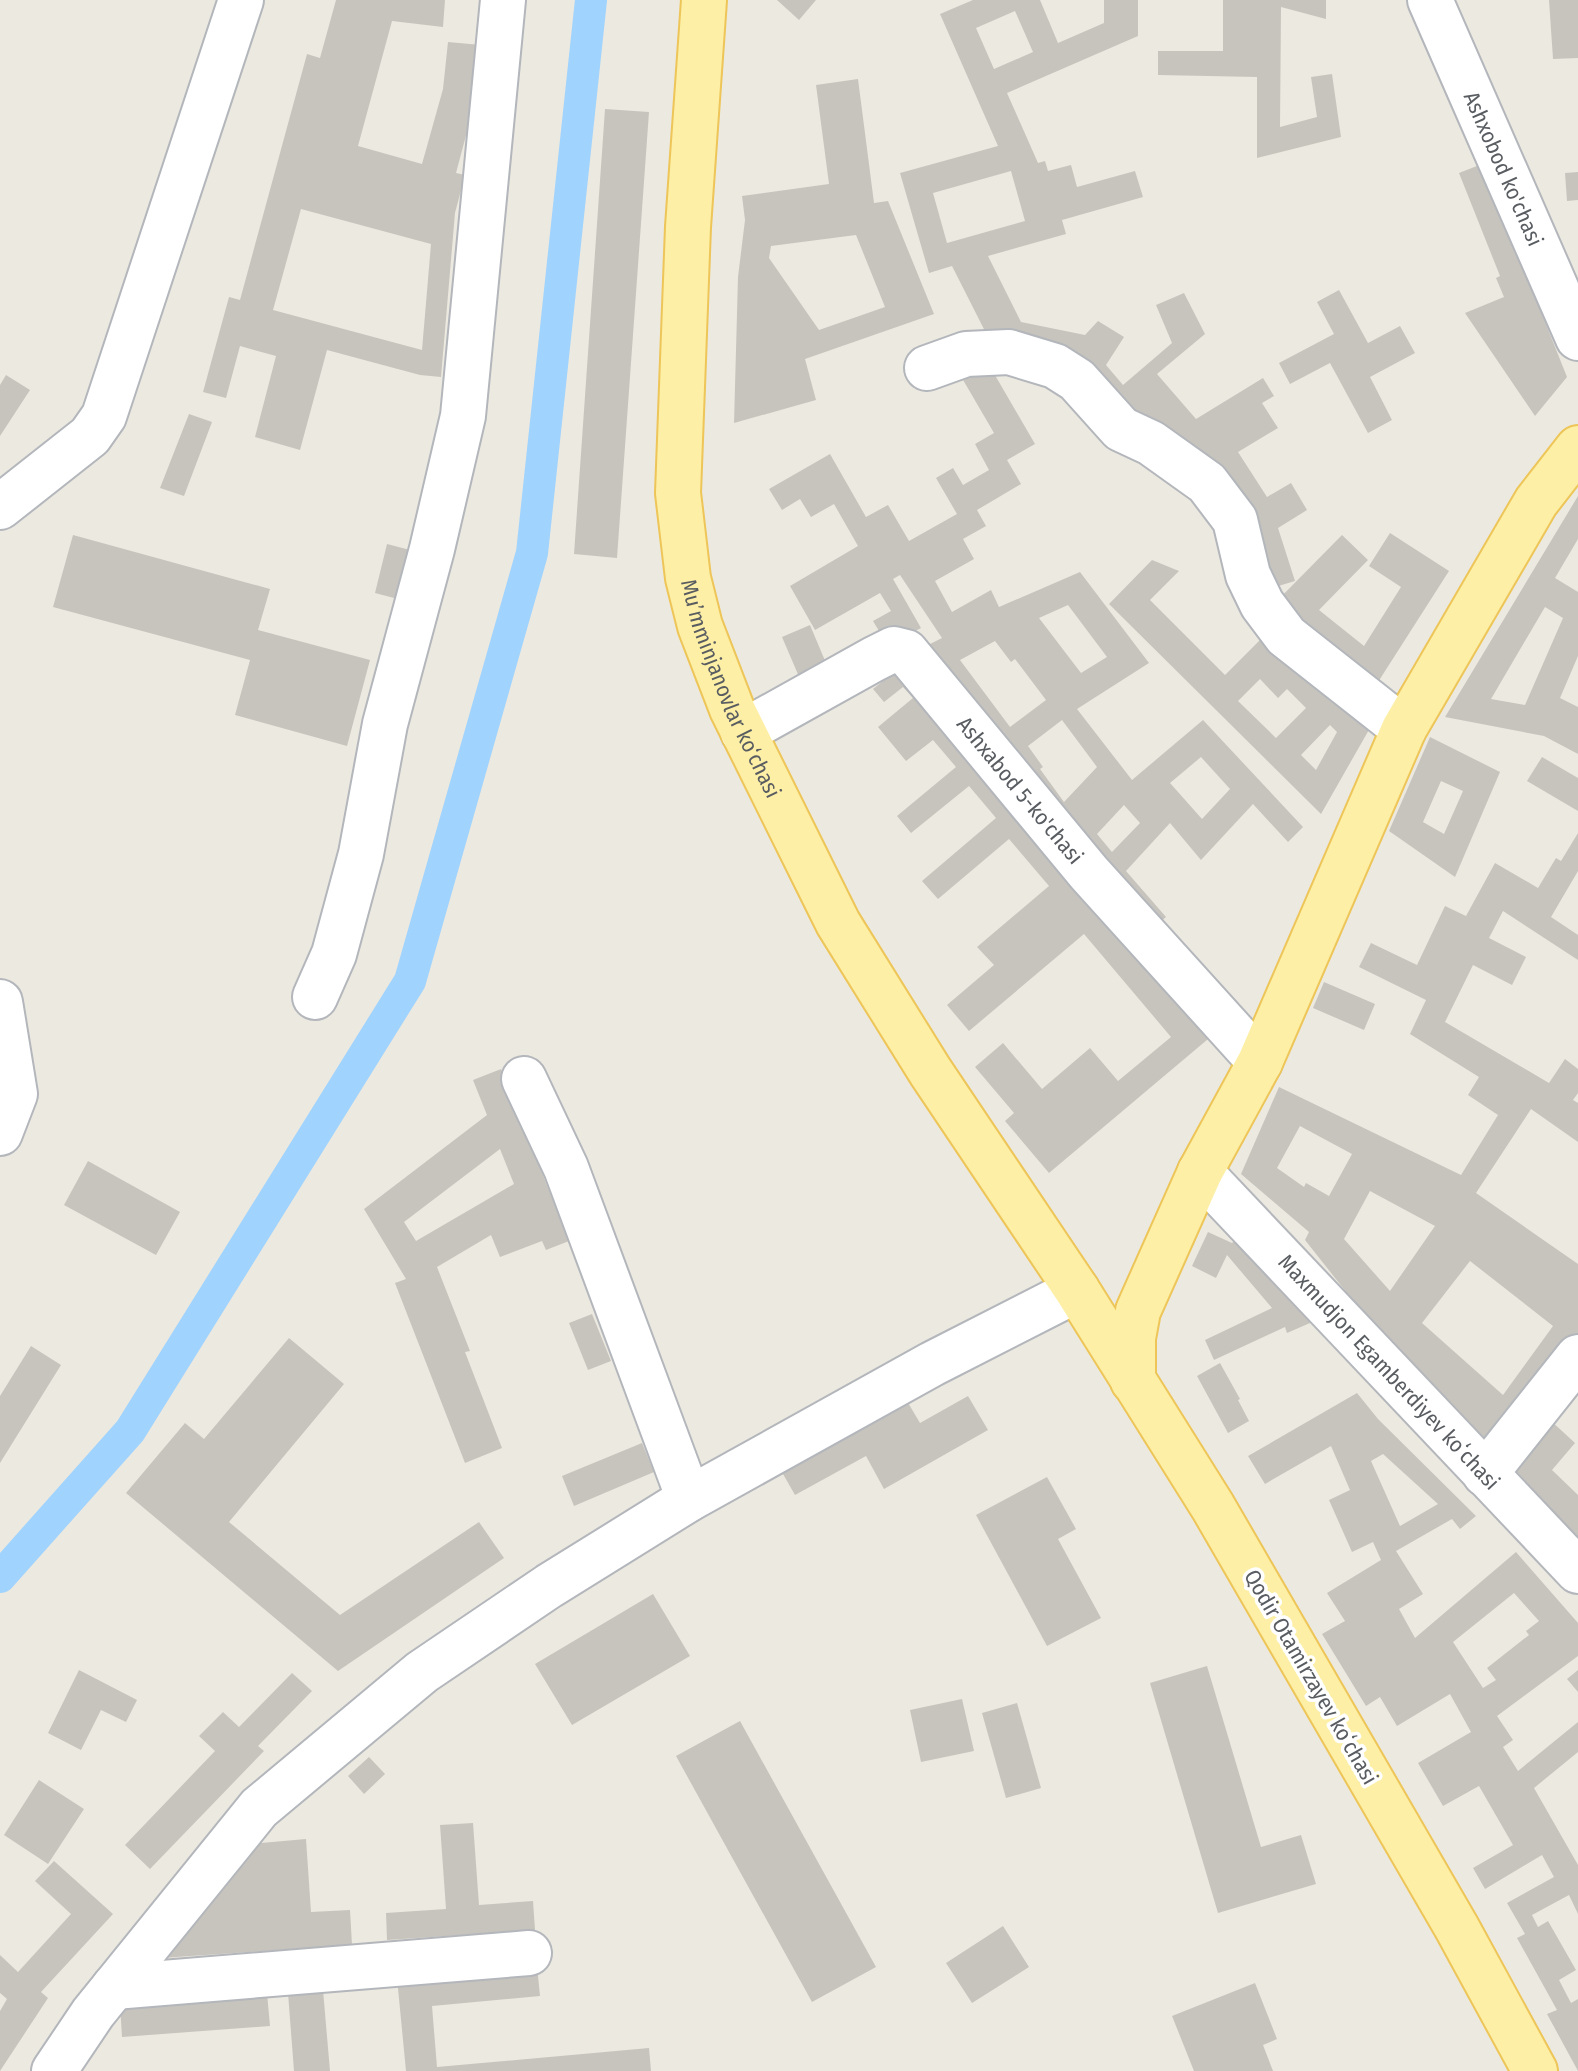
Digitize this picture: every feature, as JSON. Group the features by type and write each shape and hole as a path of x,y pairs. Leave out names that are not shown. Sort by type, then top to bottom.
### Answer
{"main road":[{"name":"Mu’mminjanovlar ko‘chasi","path":"704,0 688,227 678,493 688,578 700,626 743,732 838,923 930,1071 1077,1290"},
{"path":"1133,1381 1133,1338 1138,1311 1200,1172 1260,1062 1404,729 1536,502 1578,448"},
{"name":"Qodir Otamirzayev koʻchasi","path":"1077,1290 1244,1561 1457,1928 1535,2071"}],"street":[{"path":"0,507 90,436 104,416 241,0"},
{"path":"315,997 334,954 361,854 385,724 432,549 463,416 503,0"},
{"name":"Ashxobod ko'chasi","path":"1430,0 1578,338"},
{"path":"927,368 966,354 1009,352 1055,366 1077,380 1121,429 1151,443 1207,483 1235,520 1248,575 1262,604 1286,636 1404,729"},
{"name":"Ashxabod 5-ko'chasi","path":"743,732 894,649 906,652 1089,873 1260,1062"},
{"path":"0,1002 15,1094 0,1133"},
{"path":"524,1079 566,1168 689,1499"},
{"name":"Maxmudjon Egamberdiyev koʻchasi","path":"1200,1172 1578,1571"},
{"path":"54,2071 93,2013 259,1808 422,1672 549,1586 689,1499 932,1364 1077,1290"},
{"path":"1485,1474 1578,1357"},
{"path":"114,1987 529,1953"}],"building":[{"path":"336,0 445,0 443,27 392,21 358,146 422,164 443,89 448,42 481,45 476,98 456,173 465,175 455,213 441,377 420,375 327,350 300,450 255,437 276,356 240,346 226,398 203,392 229,297 240,300 307,54 320,58","holes":["301,209 431,244 422,350 273,310"]},
{"path":"777,0 816,0 799,20"},
{"path":"973,0 1040,0 1058,43 1104,23 1104,0 1138,0 1138,36 1007,93 1038,163 1045,161 1048,171 1071,165 1077,187 1135,171 1143,197 1062,220 1066,234 988,256 1021,322 1085,335 1098,321 1124,337 1106,365 1123,385 1172,343 1156,305 1184,293 1205,334 1157,374 1196,419 1263,378 1274,396 1262,403 1278,428 1238,452 1267,497 1291,483 1307,510 1278,528 1295,581 1268,589 1243,512 1195,445 1186,450 1135,410 1125,418 991,343 952,266 929,273 900,173 998,146 940,14","holes":["1015,11 1033,52 994,69 976,28","1011,171 1025,221 947,243 933,193"]},
{"path":"1223,0 1326,0 1326,19 1281,7 1280,127 1317,117 1311,77 1332,74 1341,137 1257,158 1257,77 1158,75 1158,51 1223,51"},
{"path":"1549,0 1578,0 1578,58 1553,59"},
{"path":"858,79 874,203 888,201 934,314 805,359 816,400 734,423 738,277 745,220 742,196 829,184 816,85","holes":["856,235 885,307 819,330 769,258 771,246"]},
{"path":"605,109 649,112 617,558 574,554"},
{"path":"1482,164 1567,377 1535,416 1465,313 1504,297 1496,278 1500,276 1459,173"},
{"path":"1578,172 1578,200 1567,201 1565,173"},
{"path":"1339,290 1368,343 1400,326 1415,353 1370,377 1392,420 1368,433 1330,363 1290,384 1279,363 1334,334 1317,302"},
{"path":"985,358 1035,444 1007,460 1021,484 977,510 986,526 963,539 974,559 935,581 952,612 991,590 999,607 1080,572 1149,663 1077,709 1132,780 1203,720 1303,827 1288,842 1253,804 1201,860 1170,823 1126,871 1166,917 1150,931 922,648 942,638 900,575 893,579 921,628 888,646 873,621 891,611 880,593 815,630 790,586 858,546 834,504 811,517 800,499 782,510 769,489 830,454 866,517 888,505 909,541 957,514 936,478 953,468 963,485 989,470 975,444 994,433 959,373","holes":["1068,605 1107,657 1081,673 1039,618","995,641 1011,662 1015,659 1046,700 1010,727 960,660","1062,720 1097,767 1064,802 1028,746","1201,757 1230,789 1202,819 1170,783","1124,805 1140,823 1112,852 1097,834"]},
{"path":"6,375 30,390 0,436 0,385"},
{"path":"189,414 212,422 184,496 160,488"},
{"path":"1578,496 1578,539 1555,578 1578,592 1578,656 1560,698 1578,707 1578,754 1544,736 1445,717","holes":["1545,607 1563,618 1525,705 1491,699"]},
{"path":"1390,533 1449,571 1371,693 1270,608 1342,535 1368,560 1319,610 1364,646 1401,587 1369,566"},
{"path":"73,535 270,589 258,630 370,660 347,746 235,715 250,660 53,607"},
{"path":"387,544 410,550 398,599 375,593"},
{"path":"1152,560 1179,571 1150,600 1225,675 1268,632 1370,728 1321,814 1109,604","holes":["1260,679 1278,698 1287,689 1306,708 1276,738 1238,701","1330,725 1337,732 1316,770 1301,755"]},
{"path":"810,625 831,675 803,686 782,637"},
{"path":"905,663 1214,1034 1049,1173 1005,1121 1014,1113 975,1067 1003,1043 1042,1089 1090,1048 1118,1081 1171,1037 1084,934 969,1031 947,1005 994,965 977,947 1049,886 1009,839 938,899 922,881 996,818 969,786 911,833 897,816 956,767 933,740 906,761 878,727 913,698 903,687 884,702 873,689"},
{"path":"1430,737 1500,772 1455,877 1389,831","holes":["1441,781 1463,791 1444,834 1423,822"]},
{"path":"1542,757 1578,778 1578,811 1527,781"},
{"path":"1578,833 1578,871 1551,917 1578,935 1578,960 1503,911 1489,938 1526,957 1512,985 1473,965 1445,1022 1549,1083 1565,1059 1578,1069 1578,1093 1573,1100 1578,1103 1578,1142 1531,1109 1476,1193 1578,1264 1578,1333 1496,1448 1377,1342 1381,1336 1305,1240 1309,1232 1241,1174 1279,1087 1461,1175 1498,1115 1468,1095 1479,1077 1410,1034 1426,1000 1359,967 1371,943 1417,965 1445,906 1466,916 1495,863 1538,888 1556,858 1561,861","holes":["1300,1126 1352,1154 1329,1196 1306,1183 1304,1187 1277,1168","1370,1191 1435,1226 1390,1291 1344,1239","1470,1261 1553,1326 1503,1395 1422,1323"]},
{"path":"1324,982 1375,1004 1364,1030 1313,1008"},
{"path":"501,1069 569,1241 546,1250 542,1241 500,1257 491,1235 437,1267 470,1351 465,1352 502,1448 465,1463 395,1283 406,1279 364,1209 487,1115 473,1080","holes":["500,1149 514,1184 416,1241 404,1222"]},
{"path":"88,1161 180,1212 156,1255 64,1205"},
{"path":"1208,1232 1232,1243 1242,1235 1300,1302 1310,1323 1287,1333 1285,1327 1214,1360 1205,1340 1272,1308 1227,1255 1216,1278 1192,1266"},
{"path":"592,1314 611,1361 588,1370 569,1323"},
{"path":"289,1338 344,1384 229,1522 340,1615 479,1522 504,1558 338,1671 126,1493 185,1423 204,1439"},
{"path":"31,1346 61,1365 0,1463 0,1396"},
{"path":"1220,1363 1249,1421 1228,1433 1197,1376"},
{"path":"1357,1393 1378,1419 1476,1516 1460,1529 1452,1519 1396,1551 1423,1594 1399,1609 1415,1638 1516,1552 1578,1623 1578,1656 1497,1716 1513,1740 1503,1747 1518,1771 1578,1722 1578,1752 1534,1788 1578,1865 1578,1914 1569,1895 1532,1915 1538,1927 1548,1921 1576,1970 1559,1980 1571,2003 1578,1999 1578,2071 1547,2014 1557,2010 1517,1938 1525,1934 1507,1903 1554,1877 1542,1855 1485,1889 1473,1868 1513,1845 1479,1786 1443,1806 1418,1763 1471,1732 1450,1694 1397,1726 1380,1697 1366,1706 1322,1634 1345,1621 1327,1593 1381,1560 1373,1542 1352,1552 1329,1500 1350,1490 1331,1446 1265,1484 1248,1456","holes":["1383,1454 1438,1504 1400,1526 1371,1461","1514,1593 1539,1621 1526,1631 1529,1635 1487,1668 1496,1680 1483,1688 1453,1642"]},
{"path":"904,1396 920,1423 968,1396 988,1430 884,1489 866,1456 795,1495 779,1467"},
{"path":"1549,1419 1575,1443 1552,1470 1578,1495 1578,1537 1509,1467"},
{"path":"642,1443 654,1472 574,1506 562,1476"},
{"path":"1047,1477 1076,1529 1058,1539 1101,1618 1047,1646 976,1515"},
{"path":"653,1594 690,1656 572,1725 535,1664"},
{"path":"1207,1666 1261,1847 1301,1835 1316,1884 1218,1913 1150,1683"},
{"path":"79,1670 137,1700 126,1722 101,1710 81,1750 48,1733"},
{"path":"1578,1670 1578,1692 1567,1679"},
{"path":"292,1673 312,1691 258,1746 264,1751 150,1869 125,1845 215,1751 199,1736 223,1712 239,1727"},
{"path":"962,1699 974,1751 921,1762 910,1710"},
{"path":"1017,1703 1041,1788 1006,1798 982,1713"},
{"path":"740,1721 876,1967 812,2002 676,1756"},
{"path":"369,1757 385,1774 364,1794 348,1776"},
{"path":"39,1780 84,1809 48,1864 4,1835"},
{"path":"473,1823 479,1905 533,1901 535,1930 387,1940 386,1913 446,1909 440,1825"},
{"path":"306,1839 311,1912 350,1910 352,1945 162,1958 261,1843"},
{"path":"54,1861 113,1914 41,1992 48,1998 0,2071 0,2011 7,1999 0,1993 0,1955 18,1972 71,1914 35,1881"},
{"path":"1003,1926 1029,1967 972,2003 946,1963"},
{"path":"537,1966 540,1996 432,2006 437,2067 649,2048 651,2071 406,2071 397,1978"},
{"path":"1255,1983 1277,2039 1263,2045 1273,2071 1194,2071 1172,2016"},
{"path":"323,1990 330,2071 294,2071 288,1993"},
{"path":"267,1993 270,2026 122,2037 120,2004"}],"waterway":[{"path":"0,1577 130,1431 410,981 532,553 591,0"}]}
